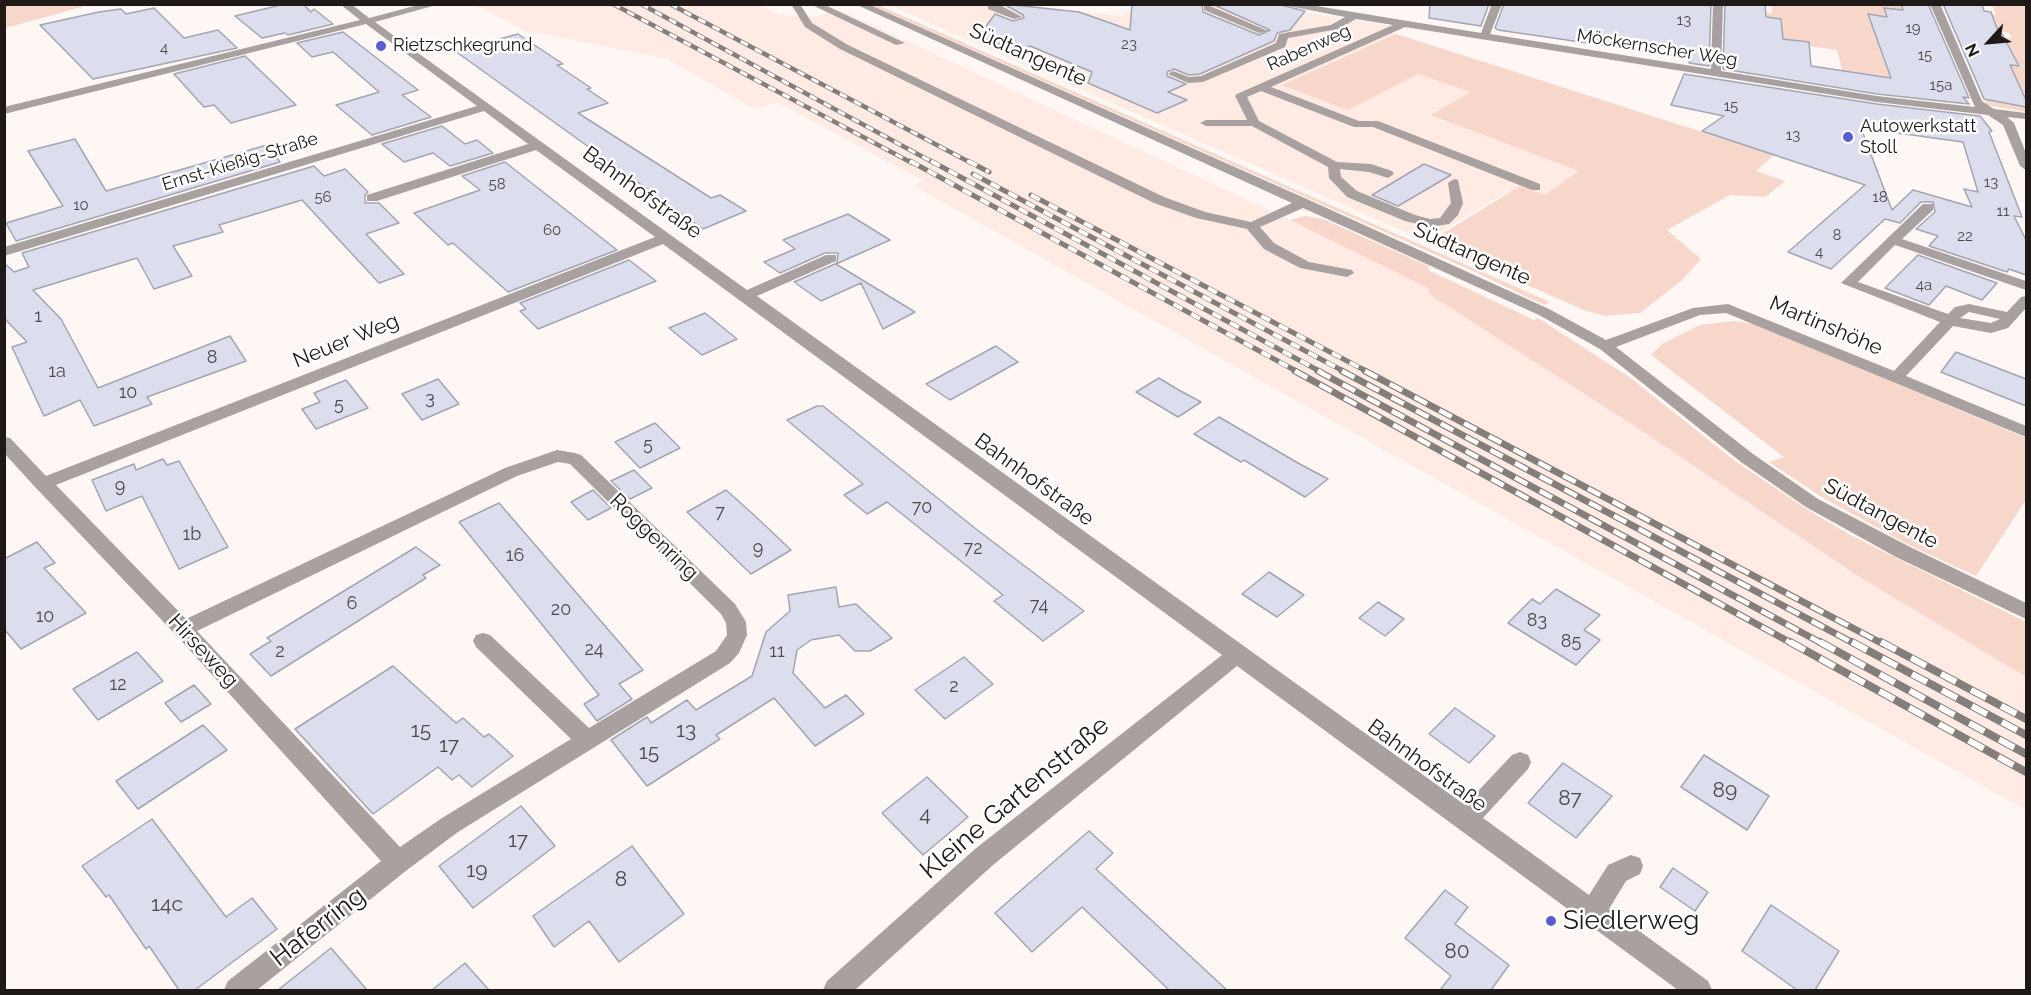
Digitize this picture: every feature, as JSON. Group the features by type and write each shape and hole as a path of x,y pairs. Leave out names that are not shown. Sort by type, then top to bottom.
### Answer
{"street":[{"name":"Bahnhofstraße","path":"344,4 1699,990"},
{"path":"4,111 436,4"},
{"path":"814,4 900,43"},
{"name":"Südtangente","path":"860,4 1501,291 1605,346 1747,458 1812,503 1903,552 2026,612"},
{"path":"994,4 992,7 1017,17"},
{"name":"Möckernscher Weg","path":"1283,4 1877,99 2026,116"},
{"path":"1484,37 1497,4"},
{"path":"1716,74 1718,4"},
{"path":"1935,4 1977,103 1987,112 2008,123 2026,166"},
{"path":"795,5 808,25 844,47 1127,184 1201,215 1252,226 1304,203"},
{"path":"795,5 860,34"},
{"path":"1207,8 1263,31 1283,36 1334,27 1354,16"},
{"name":"Rabenweg","path":"1261,87 1403,24"},
{"path":"1240,35 1263,31"},
{"path":"1173,74 1188,80 1203,79 1281,45 1283,36"},
{"path":"1254,123 1241,96 1261,87 1358,125 1374,123 1536,187"},
{"name":"Ernst-Kießig-Straße","path":"4,252 486,107"},
{"path":"1206,123 1254,123 1334,165 1371,168 1388,174"},
{"path":"372,198 538,145"},
{"path":"1334,165 1335,178 1352,194 1410,218 1430,223 1444,221 1451,215 1457,203 1454,183"},
{"path":"1928,207 1848,283 1970,326 1991,328 2003,325 2026,300"},
{"path":"1252,226 1269,246 1305,265 1347,273"},
{"name":"Neuer Weg","path":"42,484 665,238"},
{"path":"1893,240 2026,286"},
{"path":"745,297 831,258"},
{"name":"Martinshöhe","path":"1605,346 1698,311 1728,308 2026,432"},
{"path":"1896,378 1950,320"},
{"name":"Hirseweg","path":"4,442 183,629 398,862"},
{"name":"Roggenring","path":"183,629 528,464 557,456 575,459 728,609 736,622 737,635 732,647 723,657 450,825 398,862"},
{"path":"483,640 587,741"},
{"name":"Kleine Gartenstraße","path":"836,990 984,857 1236,655"},
{"path":"1465,821 1520,762"},
{"name":"Haferring","path":"237,990 398,862"},
{"path":"1592,913 1617,873 1631,866"}],"shaded area":[{"path":"5,4 89,4 89,5 5,28"},
{"path":"758,4 780,15 814,17 840,10 1290,220 1428,288 1430,294 1633,425 1855,574 2026,677 2026,810 914,186 924,181 777,102 754,109 668,59 523,30 484,9 466,5"},
{"path":"1015,4 1121,16 1134,5 1257,5 1398,27 1389,32 1520,73 1616,178 1558,214 1505,193 1426,241 889,5"},
{"path":"1901,4 1919,8 1919,5 1929,5 1935,19 1922,17 1920,12 1885,8 1887,16 1937,23 1941,35 1898,32 1943,38 1946,44 1891,77 1842,70 1837,50 1724,34 1724,21 1782,28 1781,19 1750,14 1749,10 1772,13 1772,7 1765,5"},
{"path":"871,5 878,5 1550,302 1544,305 1475,272"},
{"path":"1983,5 2026,5 2026,101 2024,97 1998,93 2003,103 2026,107 2026,112 1987,105 1970,65 2018,66 1967,59 1963,51 2003,37 2012,38 2009,33 1966,26 1946,8 1996,15 1993,6"},
{"path":"1396,34 1774,155 1756,171 1785,181 1765,197 1730,195 1667,230 1701,259 1681,281 1640,313 1605,316 1584,310 1429,242 1520,186 1545,195 1579,171 1431,115 1471,92 1418,74 1348,110 1282,85"},
{"path":"1305,216 1323,219 1430,267 1428,270 1534,320 1538,318 1629,377 1735,461 1808,510 1852,536 2026,622 2026,677 1855,574 1633,425 1429,294 1428,288 1290,220"},
{"path":"1734,321 1754,324 2026,438 2026,500 1976,576 1909,545 1820,496 1769,462 1784,457 1651,355 1662,344 1700,325"}],"building":[{"path":"285,4 303,4 311,12 314,9 333,24 288,35 285,33 262,38 235,16"},
{"path":"1004,4 1079,12 1130,30 1132,4 1202,4 1203,12 1259,35 1270,30 1212,4 1277,4 1305,11 1290,30 1277,33 1274,41 1200,74 1189,75 1174,69 1167,72 1167,76 1186,84 1168,92 1187,100 1157,113 1088,83 1092,72 1030,46 1016,51 979,36 995,14 1013,21 1024,18 1023,15"},
{"path":"1430,4 1489,4 1481,26 1429,18"},
{"path":"1504,4 1711,4 1709,66 1689,63 1691,58 1498,30 1495,28"},
{"path":"1725,4 1765,4 1766,17 1781,19 1783,39 1809,42 1811,66 1891,78 1868,14 1887,17 1884,8 1903,10 1901,4 1928,4 1969,98 1963,97 1969,104 1877,94 1723,69"},
{"path":"1943,4 1982,4 1984,11 1991,12 1998,31 2001,32 2019,66 2010,65 2026,100 2026,107 1984,99"},
{"path":"154,8 184,38 218,30 237,48 93,79 40,25 99,12 121,9 126,14"},
{"path":"343,32 418,90 402,95 431,117 372,135 336,105 379,92 333,52 312,57 297,43"},
{"path":"518,34 563,64 557,65 591,88 587,89 608,103 578,113 711,198 720,195 746,211 703,229 455,51"},
{"path":"245,56 296,105 231,123 214,105 204,107 174,74"},
{"path":"1684,74 1877,104 1980,116 1992,131 1989,132 2022,217 2014,216 2026,240 2026,275 2009,269 2007,272 1929,246 1938,236 1916,229 1935,212 1933,202 1921,202 1900,223 1885,219 1831,269 1788,252 1865,185 1702,131 1724,116 1671,105","holes":["1861,128 1963,142 1978,192 1964,189 1972,207 1913,190 1892,210"]},
{"path":"442,126 465,144 477,140 493,153 450,166 433,153 404,162 382,144"},
{"path":"75,139 106,191 267,145 280,162 16,241 6,223 63,206 28,151"},
{"path":"505,162 617,250 508,292 453,243 448,245 414,213 480,190 462,176"},
{"path":"1424,164 1451,175 1398,206 1372,195"},
{"path":"314,166 324,176 345,169 368,192 365,195 365,203 379,203 399,223 366,234 404,274 379,283 302,200 219,225 223,232 173,246 192,276 154,289 137,258 33,290 61,319 98,388 230,336 246,361 147,397 152,404 94,426 80,400 44,416 12,347 27,342 4,318 4,263 14,272 29,267 22,253"},
{"path":"848,214 890,240 836,264 915,312 883,329 861,283 821,301 794,282 837,263 838,253 825,253 780,273 764,262 795,249 783,240"},
{"path":"1918,255 1997,283 1982,300 1946,286 1929,305 1885,288"},
{"path":"629,260 656,281 538,329 520,311 526,309 520,303"},
{"path":"705,313 737,339 702,355 669,328"},
{"path":"996,346 1018,362 950,400 926,384"},
{"path":"1956,352 2026,379 2026,406 1941,372"},
{"path":"1159,378 1201,402 1178,417 1136,392"},
{"path":"438,379 459,404 422,420 402,394"},
{"path":"346,380 368,408 316,429 302,409 320,402 314,393"},
{"path":"817,406 823,406 976,529 1084,611 1043,641 994,601 1003,595 887,502 867,514 844,495 863,484 787,420"},
{"path":"1219,417 1328,479 1305,497 1244,460 1241,462 1194,434"},
{"path":"655,423 680,448 640,468 615,442"},
{"path":"163,459 167,465 179,461 228,547 179,569 142,496 106,511 92,480 134,464 136,470"},
{"path":"634,470 652,488 630,499 611,481"},
{"path":"593,490 611,508 588,520 571,502"},
{"path":"726,490 791,550 751,574 687,512"},
{"path":"499,503 643,670 619,684 632,699 597,721 584,704 599,695 459,522"},
{"path":"37,542 55,563 44,568 86,613 21,649 4,629 4,559"},
{"path":"416,547 440,565 423,575 426,578 271,676 250,654 271,641 267,638"},
{"path":"1269,572 1304,595 1277,617 1242,594"},
{"path":"836,587 839,607 856,604 892,638 870,651 855,651 839,635 811,640 797,650 793,673 825,708 846,695 864,714 815,746 774,698 716,735 720,739 647,786 611,740 647,717 651,723 687,700 696,710 752,676 766,632 790,611 788,595"},
{"path":"1556,589 1600,615 1584,630 1600,640 1576,665 1508,623 1532,599 1540,604"},
{"path":"1378,602 1404,619 1385,636 1359,618"},
{"path":"137,652 163,681 98,720 73,689"},
{"path":"964,657 993,684 945,719 915,690"},
{"path":"393,666 456,723 463,718 484,737 489,734 513,756 472,787 459,775 452,780 438,767 373,814 295,729"},
{"path":"194,685 211,704 181,722 165,703"},
{"path":"1455,708 1495,736 1469,763 1429,734"},
{"path":"203,725 227,750 138,809 116,781"},
{"path":"1704,755 1769,796 1747,830 1681,787"},
{"path":"1563,763 1612,796 1576,838 1528,803"},
{"path":"927,777 968,817 923,855 882,813"},
{"path":"521,806 555,846 473,908 439,866"},
{"path":"152,819 226,917 252,898 277,929 195,990 179,990 149,946 146,949 109,895 106,897 82,866"},
{"path":"1089,831 1113,853 1096,869 1227,990 1169,990 1082,907 1032,952 995,913"},
{"path":"632,846 684,914 619,962 589,921 554,947 533,916"},
{"path":"1673,868 1708,892 1695,911 1660,887"},
{"path":"1445,890 1468,907 1455,924 1509,965 1491,990 1440,990 1451,976 1405,938"},
{"path":"1771,905 1839,951 1815,990 1797,990 1742,951"},
{"path":"331,948 367,990 278,990"},
{"path":"465,963 489,990 432,990"}],"railway":[{"path":"613,4 912,163"},
{"path":"641,4 934,163"},
{"path":"670,4 971,163"},
{"path":"910,161 1298,372"},
{"path":"931,161 1321,372"},
{"path":"968,161 989,172"},
{"path":"973,174 1345,372"},
{"path":"1031,195 1368,372"},
{"path":"1295,371 1793,644"},
{"path":"1318,371 1823,644"},
{"path":"1342,371 1855,644"},
{"path":"1365,371 1883,644"},
{"path":"1790,642 2026,772"},
{"path":"1820,642 2026,754"},
{"path":"1852,642 2026,735"},
{"path":"1881,642 2026,719"}],"place":[{"name":"Rietzschkegrund","path":"381,46"},
{"name":"Autowerkstatt Stoll","path":"1848,137"},
{"name":"Siedlerweg","path":"1551,921"}]}
